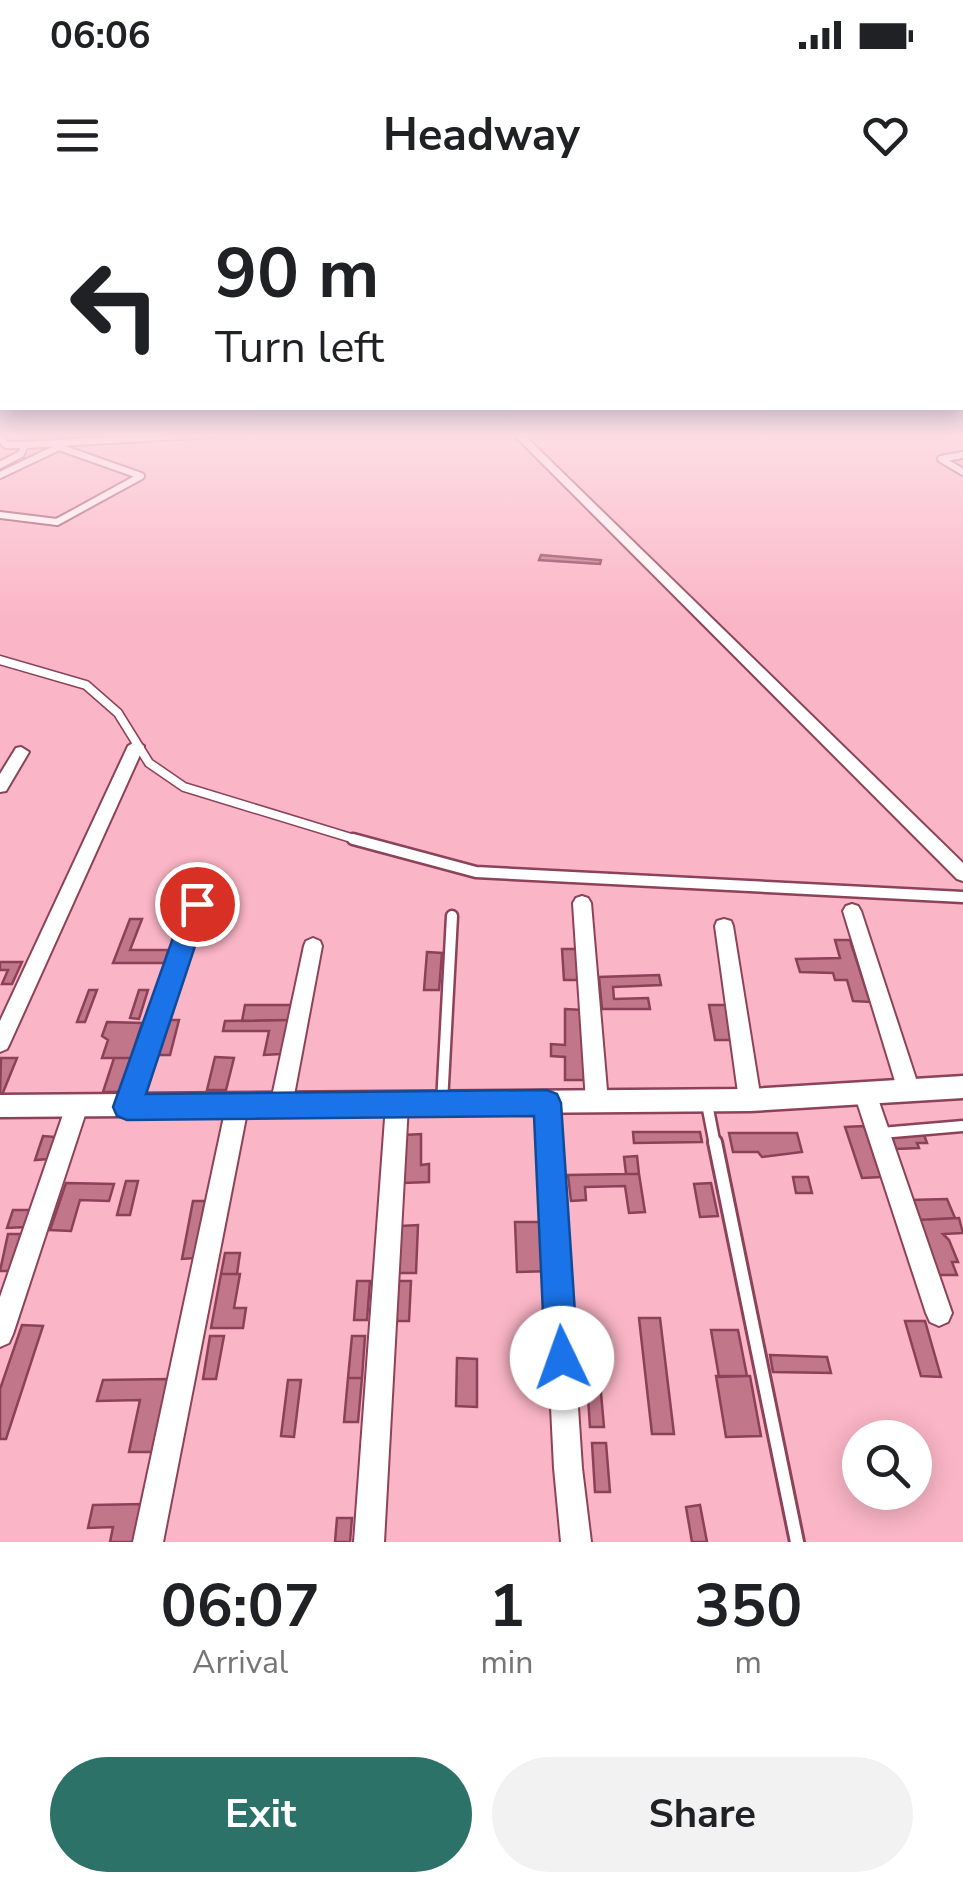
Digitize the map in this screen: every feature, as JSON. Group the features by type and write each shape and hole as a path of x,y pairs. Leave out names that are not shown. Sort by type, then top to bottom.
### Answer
{"street":[{"path":"581,497 963,874"},
{"path":"0,1044 136,746"},
{"path":"0,786 21,752"},
{"path":"582,902 597,1102"},
{"path":"127,1107 197,904"},
{"path":"852,911 909,1091"},
{"path":"724,926 750,1100"},
{"path":"281,1106 313,946"},
{"path":"0,1106 706,1101 963,1088"},
{"path":"864,1093 940,1313"},
{"path":"547,1103 568,1468 576,1542"},
{"path":"369,1542 397,1104"},
{"path":"0,1334 77,1106"},
{"path":"148,1542 237,1107"}],"lane":[{"path":"0,514 58,522 104,497"},
{"path":"0,660 86,685 118,712 149,764 184,788 351,841 459,870 963,896"},
{"path":"442,1104 452,916"},
{"path":"706,1101 797,1542"},
{"path":"878,1133 963,1126"}],"building":[{"path":"541,555 601,560 600,564 539,560"},
{"path":"130,919 142,919 130,950 168,950 165,963 113,963"},
{"path":"835,940 850,940 870,1002 853,1001 847,980 835,980 833,973 800,972 796,959 840,958"},
{"path":"562,949 579,949 581,980 564,980"},
{"path":"427,952 442,953 439,990 424,990"},
{"path":"0,962 22,962 12,984 2,984 8,970 0,970"},
{"path":"659,975 661,985 613,987 614,999 648,998 650,1009 602,1009 599,977"},
{"path":"89,990 97,990 85,1022 77,1022"},
{"path":"139,990 148,990 139,1019 130,1018"},
{"path":"245,1005 291,1005 289,1020 242,1021"},
{"path":"709,1005 726,1005 733,1040 715,1040"},
{"path":"565,1009 582,1010 584,1080 565,1080 565,1057 551,1056 551,1044 565,1045"},
{"path":"164,1020 179,1020 170,1055 155,1055"},
{"path":"289,1020 281,1054 264,1055 269,1031 223,1031 225,1021"},
{"path":"107,1022 142,1023 131,1058 102,1058 108,1040 102,1036"},
{"path":"215,1057 234,1058 226,1090 207,1090"},
{"path":"1,1058 17,1058 2,1095 0,1094"},
{"path":"114,1058 131,1058 120,1092 103,1092"},
{"path":"864,1126 881,1177 862,1178 845,1127"},
{"path":"633,1132 700,1132 702,1142 634,1143"},
{"path":"923,1132 927,1143 917,1143 919,1148 896,1149 891,1134"},
{"path":"729,1133 797,1133 802,1152 762,1157 758,1152 733,1152"},
{"path":"421,1134 421,1165 429,1164 429,1182 403,1183 404,1135"},
{"path":"43,1136 56,1137 48,1159 35,1160"},
{"path":"637,1156 639,1174 626,1174 624,1157"},
{"path":"639,1174 645,1212 629,1213 625,1186 585,1187 586,1200 571,1201 568,1175"},
{"path":"793,1177 808,1177 812,1193 796,1193"},
{"path":"126,1181 138,1181 130,1215 117,1215"},
{"path":"66,1183 114,1184 109,1201 80,1200 71,1231 50,1230"},
{"path":"711,1183 718,1216 700,1217 694,1184"},
{"path":"947,1199 955,1218 917,1220 910,1200"},
{"path":"193,1201 205,1201 195,1258 182,1259"},
{"path":"13,1210 32,1210 27,1227 7,1228"},
{"path":"959,1218 963,1233 943,1234 958,1262 952,1262 957,1275 937,1275 917,1220"},
{"path":"515,1222 550,1222 554,1271 517,1272"},
{"path":"418,1225 416,1273 398,1273 401,1226"},
{"path":"8,1234 21,1234 9,1271 0,1271"},
{"path":"225,1253 240,1253 237,1274 221,1274"},
{"path":"221,1274 240,1274 234,1308 246,1308 243,1328 211,1328"},
{"path":"357,1281 370,1281 367,1320 354,1320"},
{"path":"398,1281 411,1281 409,1321 396,1321"},
{"path":"639,1318 660,1318 674,1434 652,1434"},
{"path":"905,1321 925,1321 941,1377 921,1376"},
{"path":"22,1325 43,1326 6,1439 0,1439 0,1389"},
{"path":"535,1327 551,1327 552,1363 536,1362"},
{"path":"711,1330 738,1330 747,1376 719,1377"},
{"path":"210,1336 224,1336 216,1379 203,1379"},
{"path":"352,1336 365,1336 362,1378 348,1378"},
{"path":"770,1355 827,1357 831,1373 773,1372"},
{"path":"457,1358 477,1359 477,1407 456,1406"},
{"path":"716,1376 750,1376 761,1436 726,1437"},
{"path":"348,1378 362,1378 358,1422 344,1422"},
{"path":"168,1379 154,1452 129,1452 140,1400 97,1401 103,1380"},
{"path":"288,1380 301,1380 294,1437 281,1436"},
{"path":"587,1382 600,1382 604,1427 590,1427"},
{"path":"592,1443 606,1443 610,1492 595,1492"},
{"path":"143,1504 134,1542 110,1542 113,1527 88,1528 93,1505"},
{"path":"700,1505 707,1542 692,1542 686,1507"},
{"path":"337,1518 352,1518 350,1542 335,1542"}],"route":[{"path":"197,904 127,1107 547,1103 562,1358"}]}
